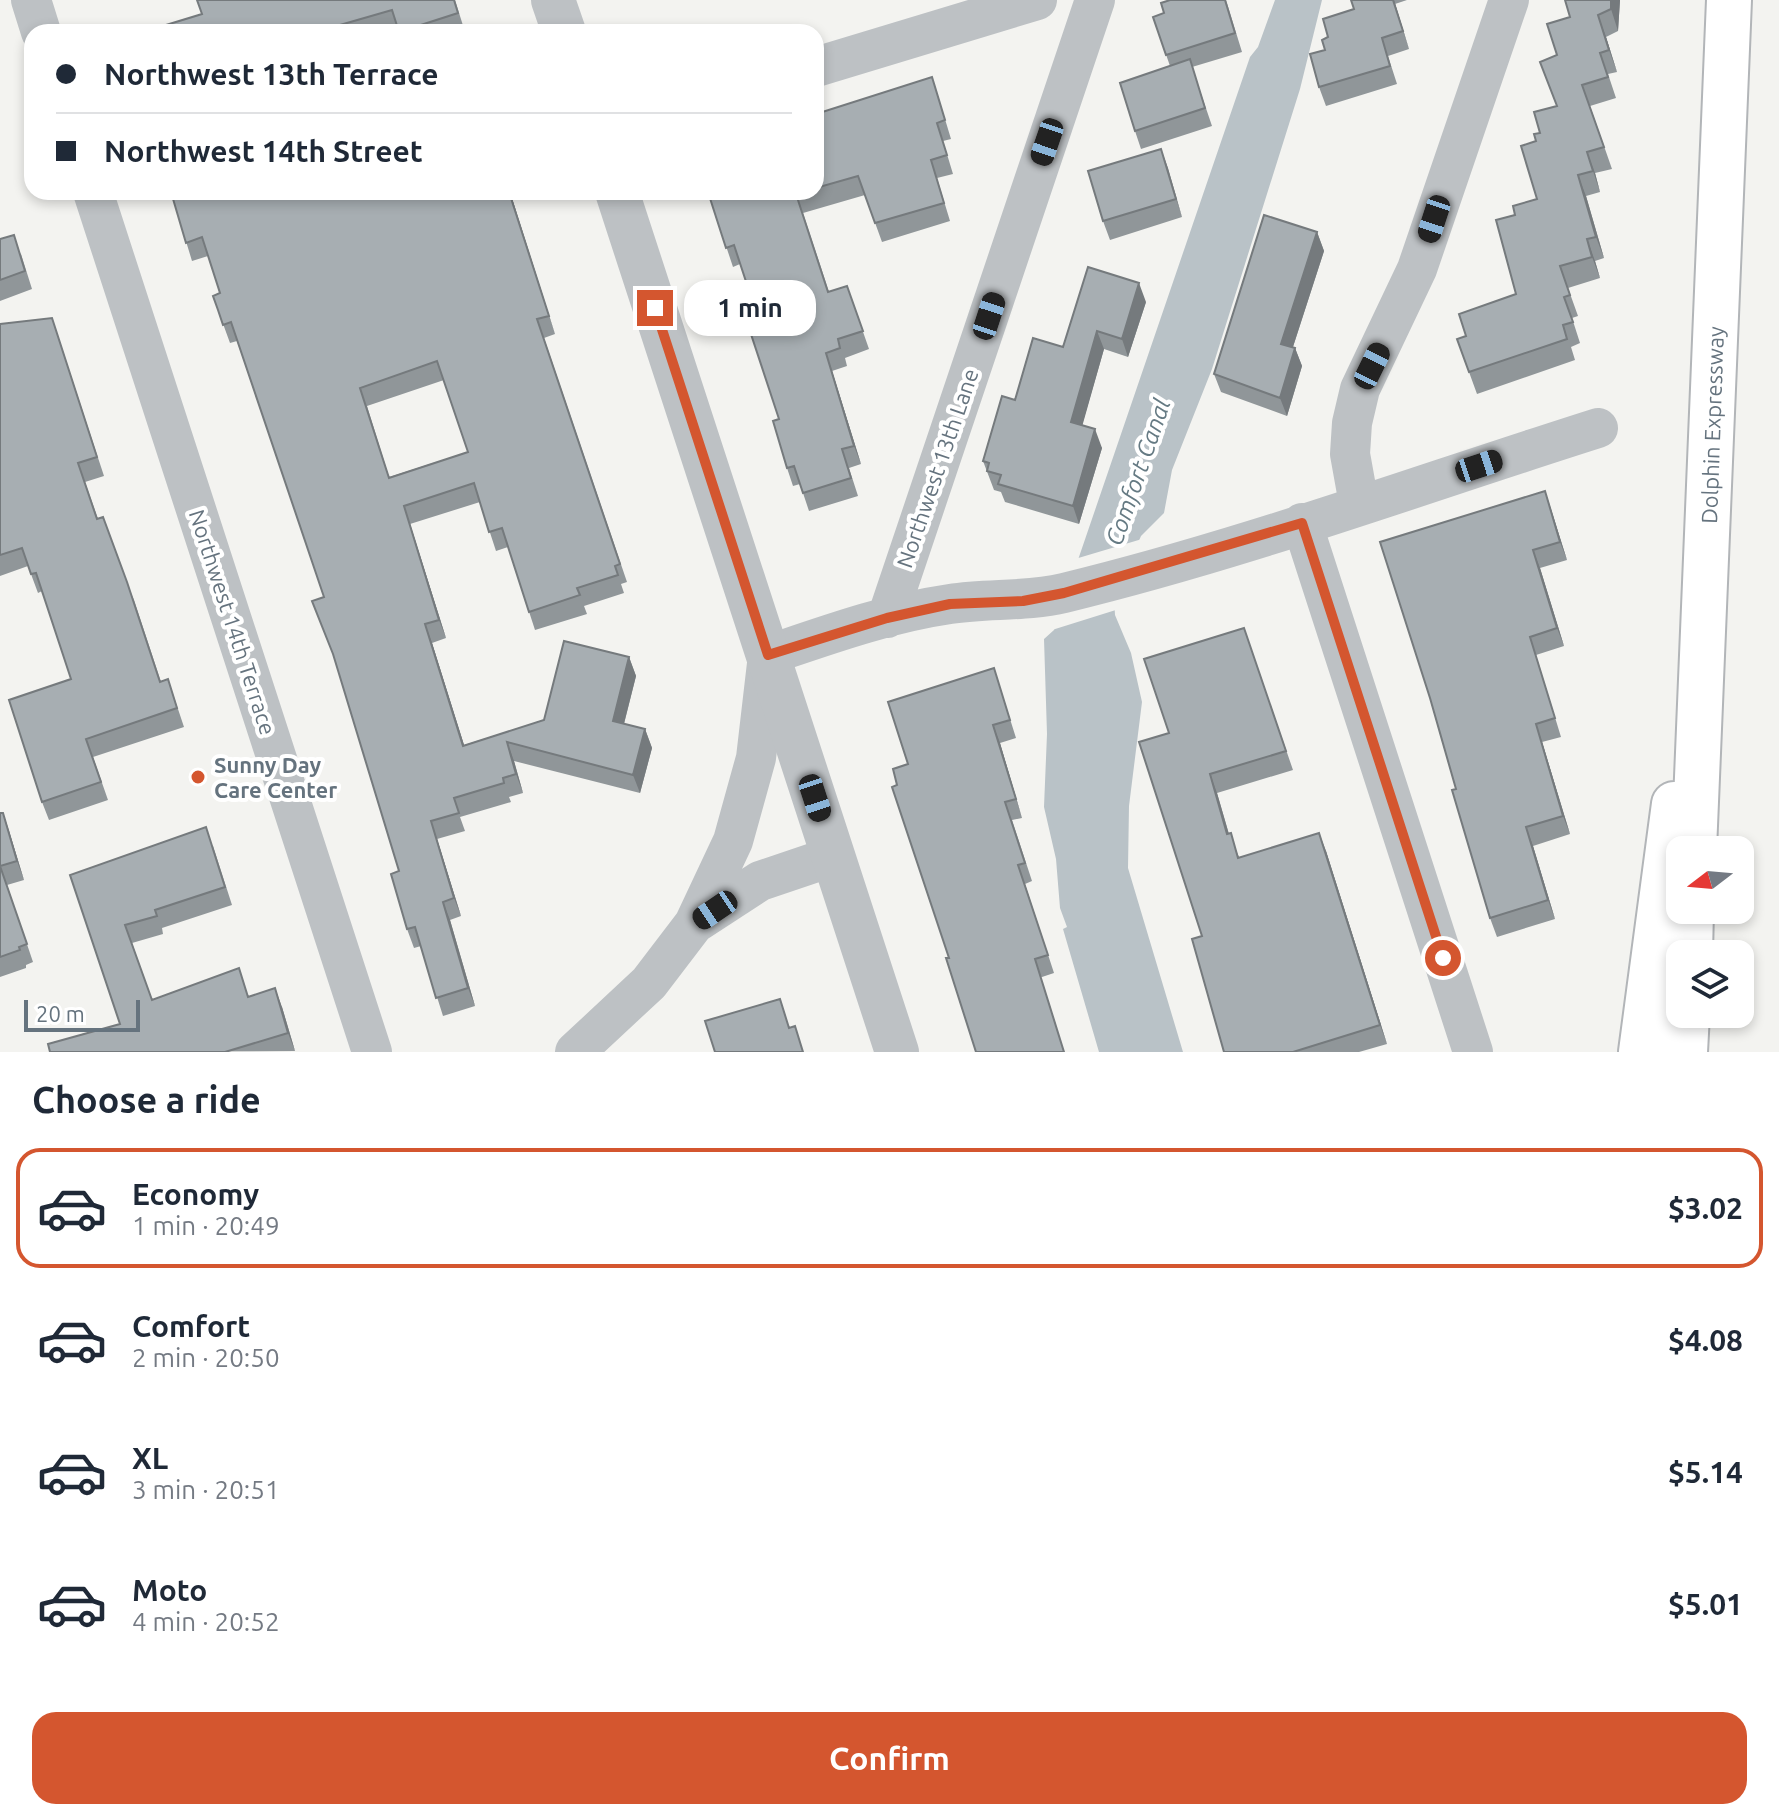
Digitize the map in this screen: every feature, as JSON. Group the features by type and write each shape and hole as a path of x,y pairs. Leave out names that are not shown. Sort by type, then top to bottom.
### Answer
{"highway":[{"name":"Dolphin Expressway","path":"1695,836 1729,0"},
{"path":"1641,1052 1706,567"},
{"path":"1685,1052 1686,1028"}],"street":[{"path":"31,0 38,24"},
{"path":"553,0 561,24"},
{"path":"824,65 1037,0"},
{"name":"Northwest 13th Lane","path":"887,618 1095,0"},
{"path":"1359,504 1350,454 1352,423 1360,389 1417,269 1509,0"},
{"name":"Northwest 14th Terrace","path":"96,200 372,1052"},
{"path":"620,200 897,1052"},
{"path":"768,655 887,618 950,604 1023,601 1064,593 1302,523 1598,428"},
{"path":"1302,523 1473,1052"},
{"path":"575,1052 649,983 694,924 733,841 740,819 756,758 768,655"},
{"path":"694,924 760,881 834,856"}],"water":[{"name":"Comfort Canal","path":"1275,0 1322,0 1300,89 1212,369 1172,470 1164,513 1141,536 1114,599 1115,615 1131,653 1142,702 1129,806 1128,868 1183,1052 1099,1052 1063,929 1067,927 1060,908 1056,859 1044,807 1047,734 1044,639 1054,630 1250,57 1258,47"}],"pier":[{"path":"1142,539 1118,599 1119,609 1052,630 1075,559"}],"building":[{"path":"197,0 454,0 458,13 424,24 396,24 392,10 343,24 169,24 202,14"},
{"path":"1170,0 1225,0 1235,33 1166,55 1153,17 1164,13 1161,3"},
{"path":"1351,0 1393,0 1403,31 1382,38 1390,66 1319,87 1310,54 1325,50 1322,40 1328,37 1323,19 1354,9"},
{"path":"1565,0 1611,0 1611,9 1598,15 1609,50 1600,53 1608,77 1582,85 1604,147 1587,152 1593,171 1578,175 1596,237 1587,239 1592,257 1560,266 1570,295 1564,297 1573,322 1563,325 1567,339 1469,372 1457,339 1466,336 1459,314 1516,294 1496,220 1515,215 1513,206 1537,199 1521,146 1536,141 1534,134 1540,133 1534,112 1557,106 1540,62 1557,55 1547,24 1570,17"},
{"path":"1190,59 1205,108 1135,131 1120,83"},
{"path":"932,77 945,120 937,123 947,155 931,160 944,203 875,223 858,176 824,186 824,111"},
{"path":"1161,149 1176,199 1103,221 1088,171"},
{"path":"173,200 512,200 549,316 537,319 620,564 615,566 618,575 577,588 580,595 529,612 502,528 489,532 474,483 404,506 439,620 425,624 463,746 544,720 564,641 629,657 613,721 645,729 633,775 507,742 516,774 503,778 504,783 454,798 459,813 431,821 454,898 443,902 468,988 436,998 415,927 407,929 391,874 399,871 333,654 312,601 324,597 231,322 223,325 213,296 220,293 202,237 186,243","holes":["437,361 468,452 389,478 360,388"]},
{"path":"711,200 798,200 828,292 847,286 863,331 838,339 840,348 826,353 854,446 842,449 851,478 803,493 794,466 787,468 773,421 779,419 745,316 756,312 734,245 726,248"},
{"path":"1264,215 1317,232 1281,344 1295,348 1280,398 1214,374"},
{"path":"14,235 25,271 0,280 0,239"},
{"path":"1088,267 1139,283 1122,339 1097,331 1071,422 1095,429 1073,506 998,484 1001,475 987,471 989,463 983,461 1002,396 1015,400 1033,338 1063,347"},
{"path":"52,318 97,457 78,463 97,519 103,517 160,682 168,679 177,708 86,739 101,782 42,802 9,700 71,679 36,573 31,574 22,548 0,555 0,324"},
{"path":"1545,491 1560,542 1533,550 1557,628 1530,637 1555,718 1536,724 1563,816 1526,827 1548,900 1490,918 1452,790 1456,789 1430,698 1380,542"},
{"path":"1244,628 1286,751 1210,774 1227,834 1231,833 1238,858 1319,833 1380,1025 1293,1052 1224,1052 1192,939 1202,936 1139,742 1169,733 1144,659"},
{"path":"994,668 1010,720 993,725 1016,799 1005,802 1025,863 1018,865 1048,955 1035,959 1064,1052 976,1052 946,958 949,958 892,787 897,785 893,769 908,764 888,702"},
{"path":"0,813 3,813 17,861 0,866"},
{"path":"206,827 225,887 155,910 157,916 125,925 152,1000 239,968 248,997 275,988 288,1033 225,1052 50,1052 48,1044 120,1024 70,875"},
{"path":"0,866 27,944 0,957"},
{"path":"780,999 789,1028 795,1026 803,1052 715,1052 705,1021"}],"place":[{"name":"Sunny Day Care Center","path":"198,777"}],"route":[{"path":"655,308 768,655 887,618 950,604 1023,601 1064,593 1302,523 1443,958"}]}
